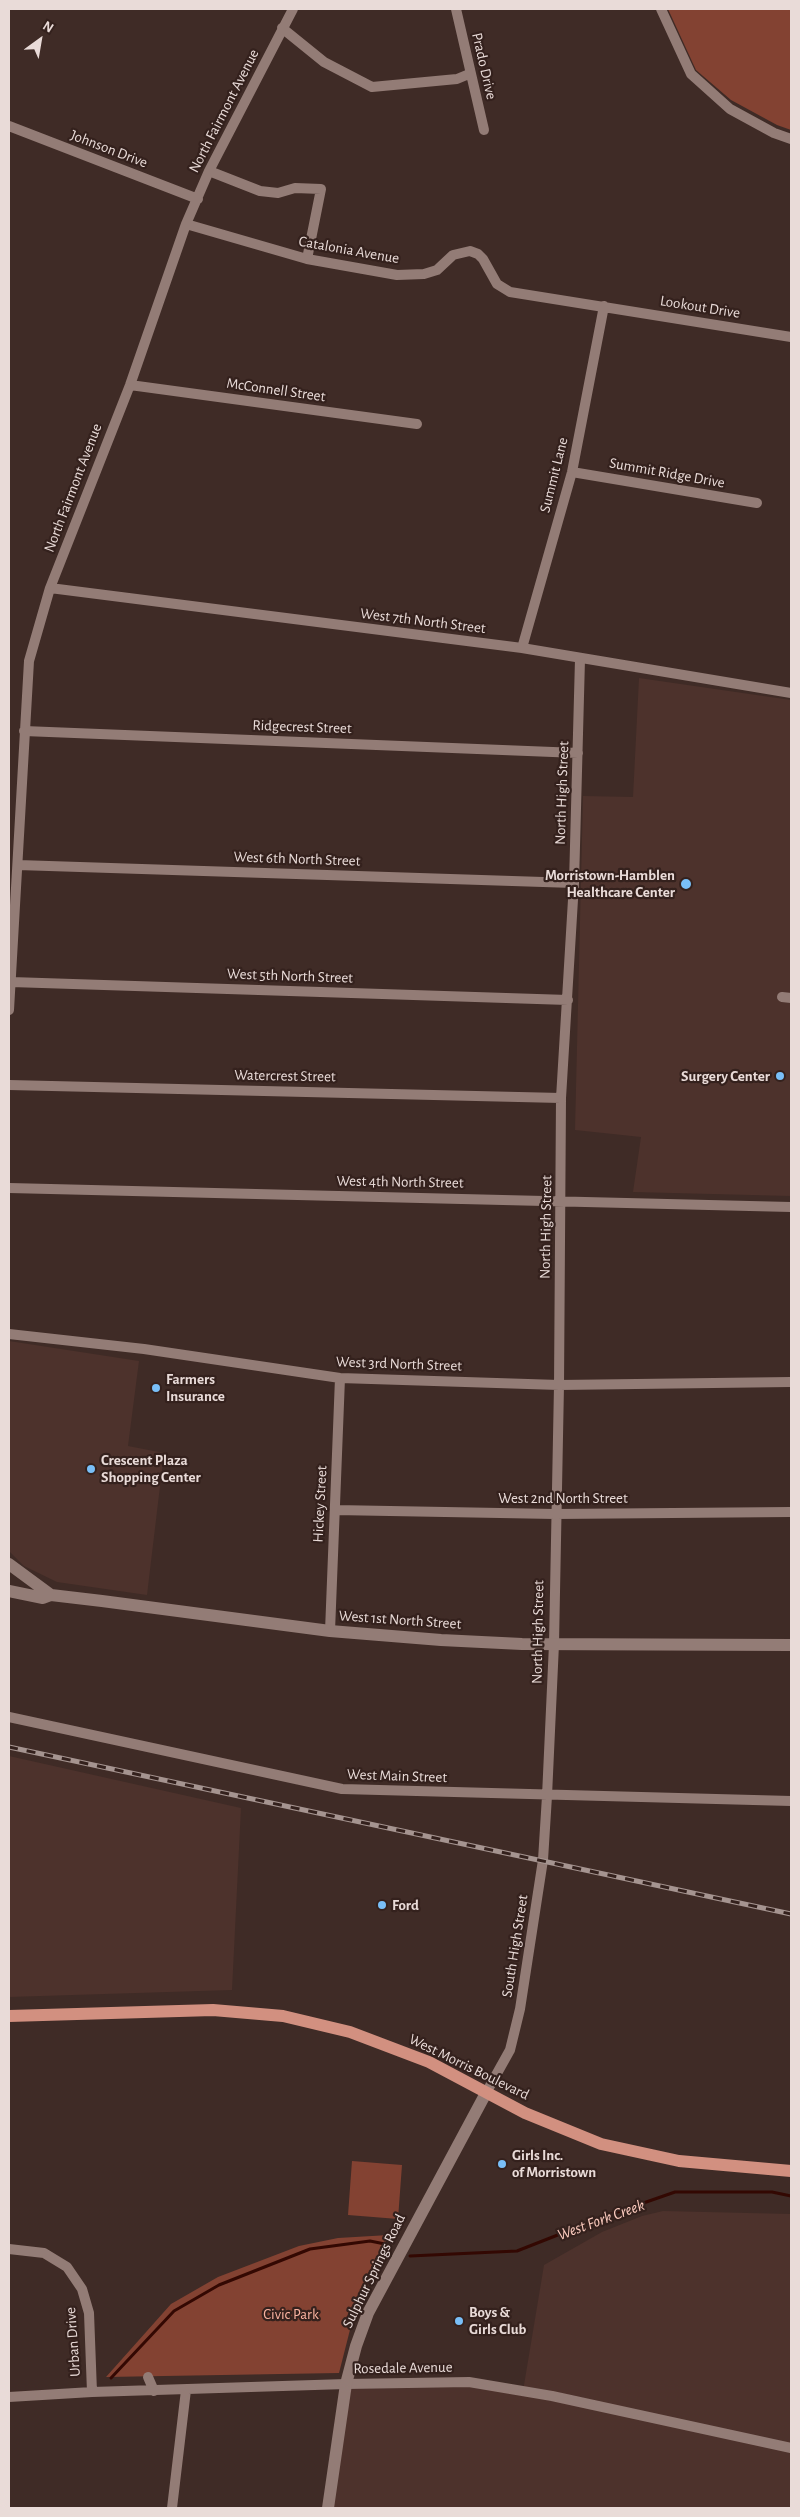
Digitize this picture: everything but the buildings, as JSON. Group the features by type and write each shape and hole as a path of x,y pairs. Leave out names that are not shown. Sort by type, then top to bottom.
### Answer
{"main road":[{"path":"9,1564 51,1595"},
{"name":"West 1st North Street","path":"9,1592 43,1598 51,1595 330,1631 441,1640 554,1644 791,1646"},
{"name":"West Morris Boulevard","path":"9,2016 213,2010 283,2016 350,2032 429,2062 549,2124 617,2149 679,2161 791,2171"},
{"name":"Sulphur Springs Road","path":"328,2508 346,2384 356,2346 368,2313 486,2093"}],"street":[{"name":"North Fairmont Avenue","path":"9,1010 29,661 50,588 130,385 186,224 209,171 293,9"},
{"name":"Prado Drive","path":"456,9 469,74 484,130"},
{"path":"661,9 691,74 730,109 774,133 791,139"},
{"path":"282,28 324,62 372,87 457,79 469,74"},
{"name":"Johnson Drive","path":"9,126 198,199"},
{"path":"209,171 260,191 278,193 295,188 321,189 307,259"},
{"name":"Catalonia Avenue","path":"186,224 307,259 397,275 424,274 437,270 453,255 470,251 478,254 483,259 497,284 510,292 604,306"},
{"name":"Lookout Drive","path":"604,306 791,337"},
{"name":"Summit Lane","path":"522,648 572,472 604,306"},
{"name":"McConnell Street","path":"130,385 417,424"},
{"name":"Summit Ridge Drive","path":"572,472 757,503"},
{"name":"West 7th North Street","path":"50,588 522,648 791,693"},
{"name":"North High Street","path":"547,1796 554,1644 559,1384 561,1098 574,883 580,659"},
{"name":"Ridgecrest Street","path":"24,731 578,753"},
{"name":"West 6th North Street","path":"18,865 574,883"},
{"name":"West 5th North Street","path":"10,981 568,1000"},
{"name":"Watercrest Street","path":"9,1085 561,1098"},
{"name":"West 4th North Street","path":"9,1188 791,1207"},
{"name":"West 3rd North Street","path":"9,1334 144,1349 340,1378 559,1384 791,1382"},
{"name":"Hickey Street","path":"330,1631 340,1378"},
{"name":"West 2nd North Street","path":"335,1510 555,1514 791,1512"},
{"name":"West Main Street","path":"9,1717 342,1789 791,1802"},
{"name":"South High Street","path":"486,2093 510,2050 520,2009 543,1860 547,1796"},
{"name":"Urban Drive","path":"9,2249 44,2253 67,2267 82,2289 90,2313 92,2392"},
{"path":"148,2377 154,2391"},
{"name":"Rosedale Avenue","path":"9,2397 92,2392 469,2382 552,2396 791,2448"},
{"path":"172,2508 186,2390"}],"shaded area":[{"name":"Morristown-Hamblen Healthcare Center","path":"639,678 791,700 791,1196 633,1192 641,1137 575,1130 583,796 633,797"},
{"path":"9,1341 139,1361 128,1446 164,1453 147,1595 57,1582 24,1566 9,1551"},
{"path":"9,1756 241,1808 232,1990 9,1997"},
{"path":"663,2211 791,2214 791,2508 328,2508 346,2384 432,2381 523,2391 544,2265 602,2232 642,2216"}],"green space":[{"path":"668,9 791,9 791,130 777,125 731,100 696,70"},
{"path":"352,2161 402,2165 398,2219 348,2215"},
{"name":"Civic Park","path":"389,2235 353,2318 339,2373 106,2377 171,2304 218,2277 299,2246 338,2238"}],"waterway":[{"name":"West Fork Creek","path":"410,2256 517,2251 606,2216 675,2192 772,2192 791,2196"},
{"name":"West Fork Creek","path":"111,2378 174,2311 219,2285 310,2249 370,2241 385,2244"}],"railway":[{"path":"9,1747 791,1914"}],"place":[{"name":"Morristown-Hamblen Healthcare Center","path":"686,884"},
{"name":"Surgery Center","path":"780,1076"},
{"name":"Farmers Insurance","path":"156,1388"},
{"name":"Crescent Plaza Shopping Center","path":"91,1469"},
{"name":"Ford","path":"382,1905"},
{"name":"Girls Inc. of Morristown","path":"502,2164"},
{"name":"Boys & Girls Club","path":"459,2321"}]}
